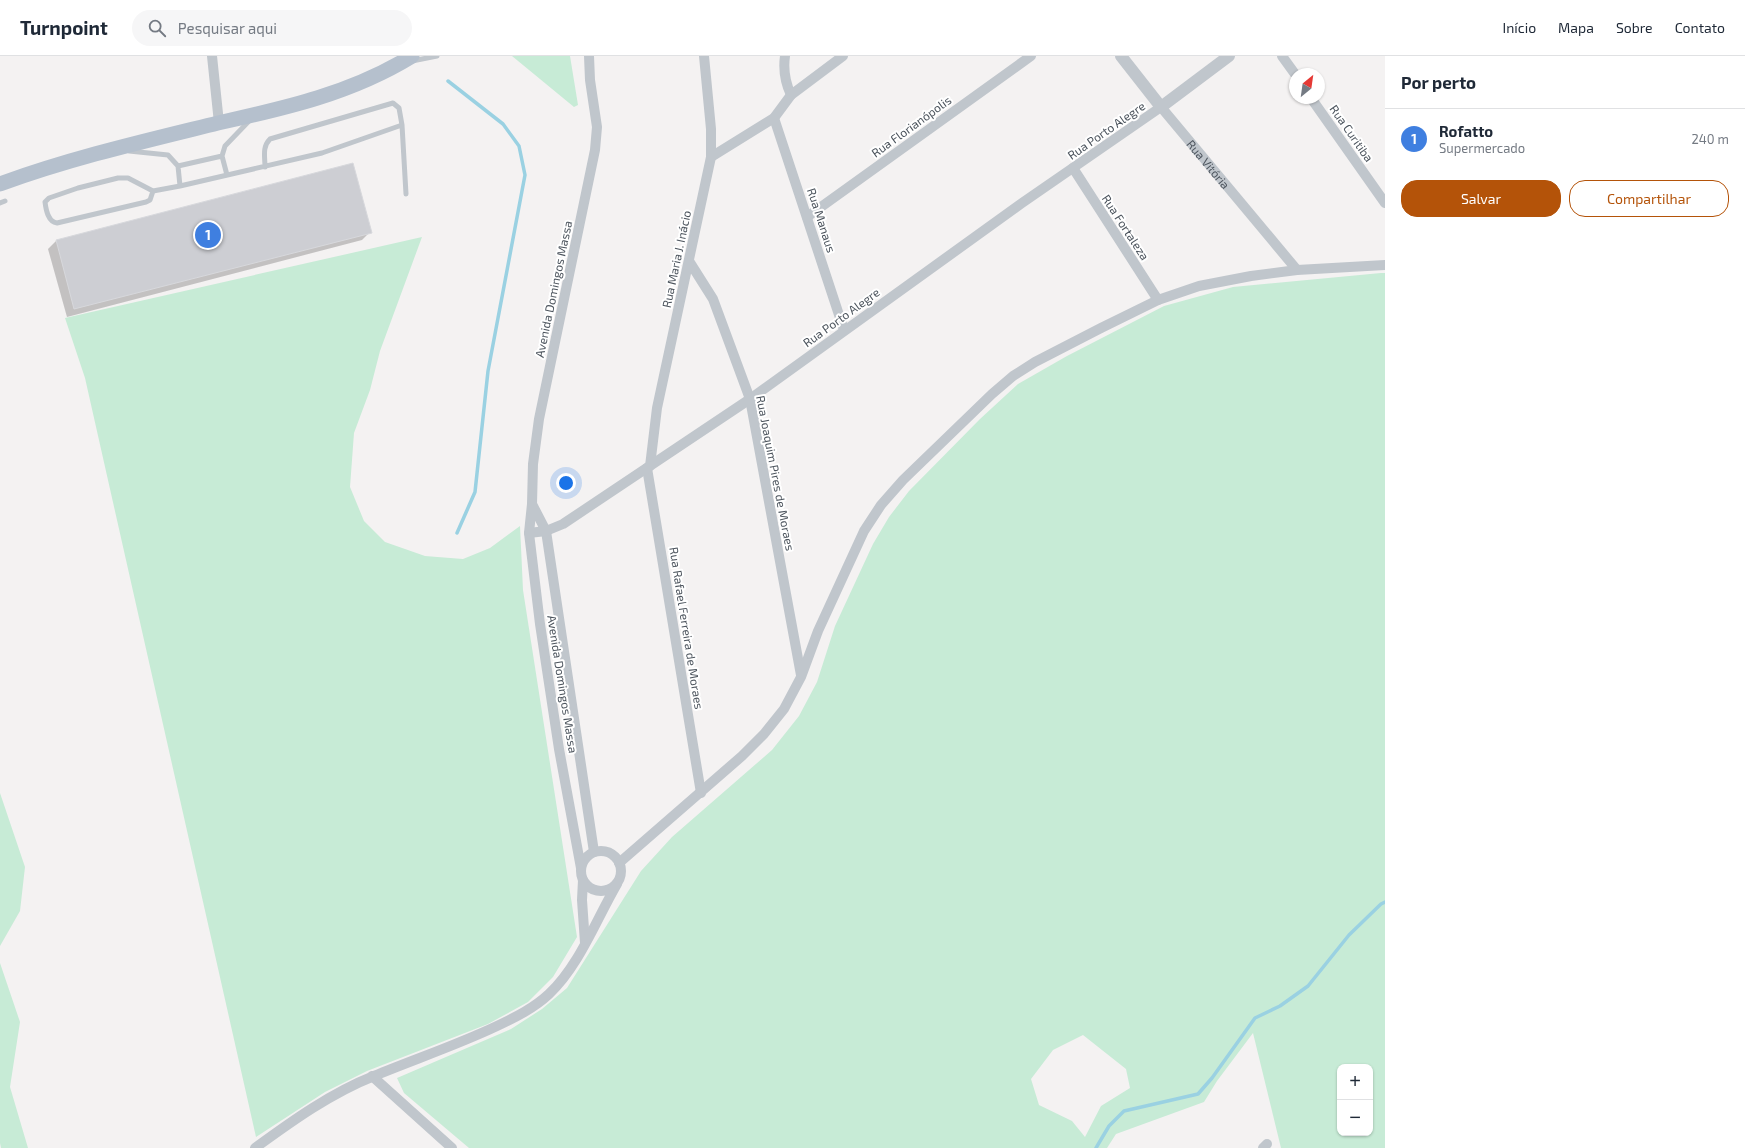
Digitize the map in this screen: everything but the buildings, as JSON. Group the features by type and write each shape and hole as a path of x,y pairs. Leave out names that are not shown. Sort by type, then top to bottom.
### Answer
{"main road":[{"path":"0,184 50,167 114,150 219,123 298,105 340,91 405,60"}],"street":[{"path":"212,56 219,123"},
{"name":"Avenida Domingos Massa","path":"583,56 590,80"},
{"name":"Avenida Domingos Massa","path":"581,868 559,749 540,624 529,533 532,504 533,464 538,419 595,150 597,127 590,80 589,56"},
{"name":"Rua Maria J. Inácio","path":"649,467 657,408 711,157 712,129 704,56"},
{"path":"785,56 784,72 790,95"},
{"path":"711,157 774,118 790,95 843,56"},
{"name":"Rua Florianópolis","path":"807,217 1030,56"},
{"name":"Rua Vitória","path":"1121,56 1161,107 1297,270"},
{"path":"1282,56 1291,68"},
{"path":"1161,107 1224,58"},
{"name":"Rua Curitiba","path":"1316,104 1385,203"},
{"name":"Rua Porto Alegre","path":"529,533 546,531 562,524 750,399 1022,203 1161,107"},
{"name":"Rua Manaus","path":"774,118 844,330"},
{"name":"Rua Fortaleza","path":"1073,168 1158,300"},
{"name":"Rua Joaquim Pires de Moraes","path":"689,261 713,299 750,399 801,677"},
{"path":"619,863 701,793 764,734 784,709 801,677 818,631 864,531 881,505 903,480 992,394 1013,376 1048,355 1158,300 1199,286 1250,276 1297,270 1385,265"},
{"name":"Rua Rafael Ferreira de Moraes","path":"649,467 701,793"},
{"name":"Avenida Domingos Massa","path":"532,504 546,531 594,852"},
{"path":"262,1146 328,1098 372,1076 478,1035 526,1012 548,995 563,979 585,943 620,878 621,870 619,863 616,858 606,852 594,852 583,861 581,868 583,880 582,900 585,943"},
{"path":"583,880 588,886 595,890 603,891 610,889 617,884"},
{"path":"372,1076 452,1148"}],"lane":[{"path":"405,60 437,56"},
{"path":"265,167 264,148 270,139 390,103 396,104 399,108 402,125 406,194"},
{"path":"227,175 222,156 225,146 254,116"},
{"path":"153,191 150,200 146,202 57,223 51,220 45,202 49,198 78,188 118,178 128,178 153,191 180,186 322,153 402,125"},
{"path":"114,150 168,155 178,166 180,186"},
{"path":"178,166 222,156"}],"green space":[{"path":"512,56 570,56 578,105 574,107"},
{"path":"422,237 380,351 370,390 354,433 350,487 364,521 385,542 425,556 463,559 490,548 520,526 523,590 577,937 553,977 528,1002 488,1024 367,1071 325,1092 256,1137 85,378 65,318"},
{"path":"1385,273 1385,1148 1281,1148 1253,1033 1217,1081 1204,1102 1116,1134 1107,1148 469,1148 404,1093 397,1078 511,1029 542,1009 567,988 641,871 672,837 772,750 799,716 817,682 835,626 873,544 889,517 909,491 980,419 1018,384 1067,356 1164,306 1233,287","holes":["1083,1035 1126,1069 1130,1088 1101,1106 1085,1137 1072,1121 1039,1105 1031,1079 1053,1050"]},
{"path":"0,793 25,867 20,911 0,946"},
{"path":"0,963 20,1022 10,1087 28,1148 1,1148 0,1143"}],"waterway":[{"path":"448,81 503,124 519,146 525,175 488,371 475,492 457,533"},
{"path":"1096,1148 1109,1126 1124,1111 1198,1094 1212,1078 1255,1018 1280,1006 1308,986 1349,935 1381,904 1385,902"}],"place":[{"name":"Rofatto","path":"208,235"}]}
